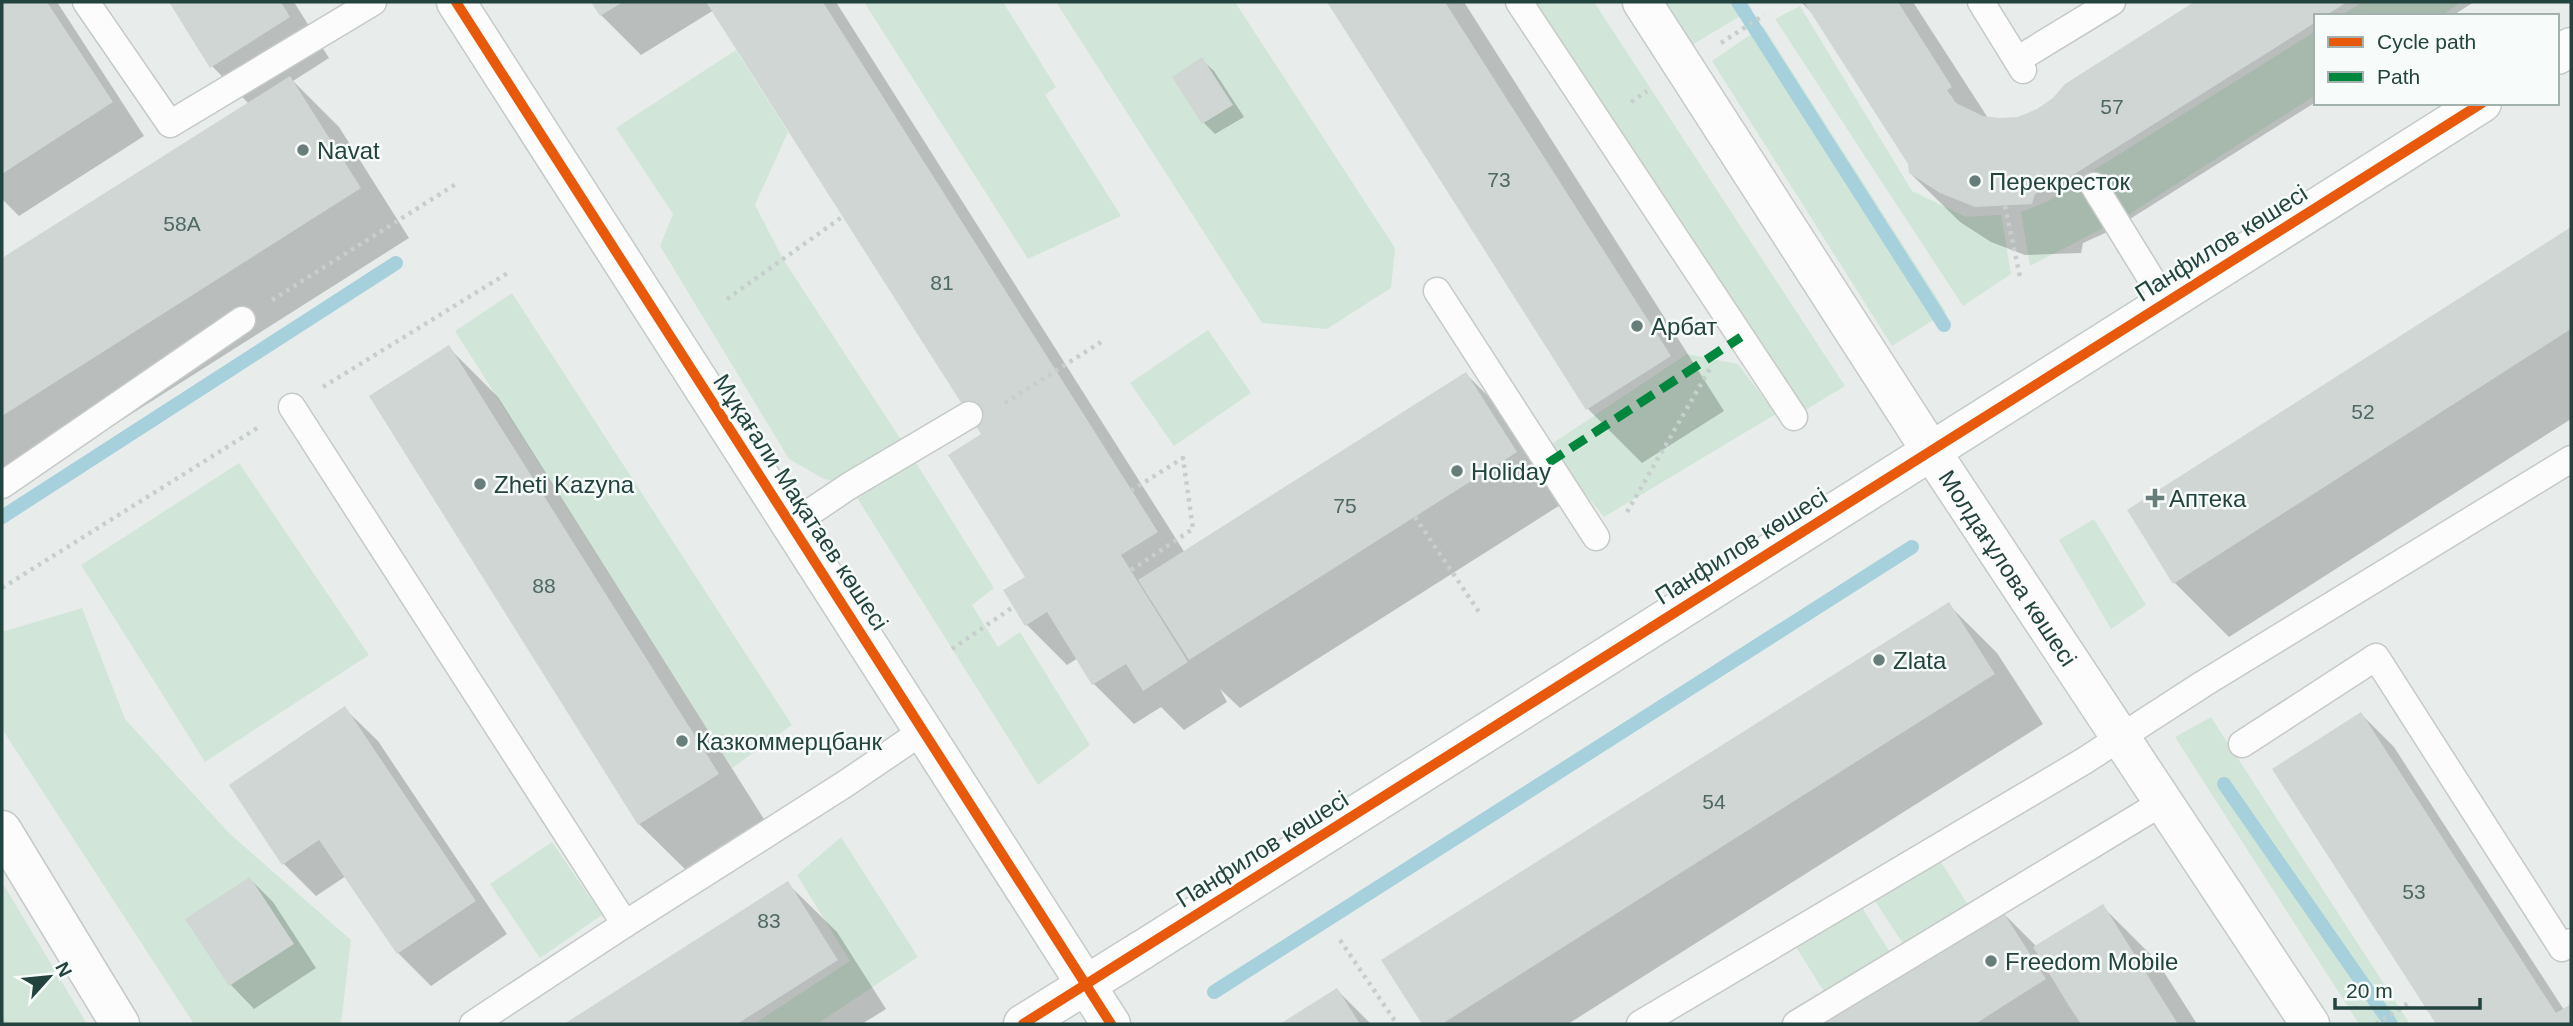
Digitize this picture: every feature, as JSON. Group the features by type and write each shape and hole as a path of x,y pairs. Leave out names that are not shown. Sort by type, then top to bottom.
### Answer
{"street":[{"name":"Мұқағали Мақатаев көшесі","path":"456,2 1111,1024"},
{"name":"Молдағұлова көшесі","path":"1642,2 1931,451 2309,1024"},
{"name":"Панфилов көшесі","path":"1023,1024 2479,105"},
{"path":"2,830 120,1024"}],"lane":[{"path":"86,2 170,124 373,2"},
{"path":"1519,2 1794,417"},
{"path":"1981,2 2020,65 2112,2"},
{"path":"2094,186 2166,303"},
{"path":"1437,291 1596,537"},
{"path":"2,485 242,320"},
{"path":"292,407 625,924"},
{"path":"791,525 849,486 969,415"},
{"path":"1640,1024 1670,1017 2571,459"},
{"path":"2242,744 2376,657 2562,948 2571,942"},
{"path":"473,1024 845,785 923,731"},
{"path":"1796,1024 2163,802"}],"path":[{"path":"242,320 456,184"},
{"path":"2006,206 2020,278"},
{"path":"727,299 842,217"},
{"path":"2,588 510,271"},
{"path":"1621,522 1713,363"},
{"path":"1130,570 1193,529 1182,458 1132,490"},
{"path":"1415,517 1479,612"},
{"path":"952,649 1013,607"},
{"path":"1340,940 1397,1024"},
{"path":"2376,1024 2410,1002"},
{"path":"2,1020 4,1024"}],"green space":[{"path":"864,2 1003,2 1056,87 1045,95 1121,216 1028,259"},
{"path":"1056,2 1235,2 1395,248 1391,288 1327,329 1262,323"},
{"path":"1519,2 1594,2 1845,386 1794,417"},
{"path":"1665,2 1747,2 1752,9 1692,45"},
{"path":"2363,2 2462,2 2443,14 2343,14"},
{"path":"1800,6 1912,191 1966,217 2001,215 2011,274 1963,306 1775,19"},
{"path":"1763,26 1946,312 1892,346 1712,61"},
{"path":"2314,32 2314,96 2123,218 2094,170"},
{"path":"736,50 788,132 755,205 783,259 994,588 972,605 998,647 1020,632 1090,745 1038,785 857,498 911,463 849,486 822,478 789,459 660,246 673,214 616,128"},
{"path":"2082,181 2109,225 2030,266 2021,212 2047,202"},
{"path":"512,293 792,725 732,768 455,331"},
{"path":"1208,330 1251,393 1174,446 1130,383"},
{"path":"1687,354 1738,364 1776,414 1604,517 1547,447"},
{"path":"239,463 369,655 205,762 81,565"},
{"path":"2094,519 2146,605 2111,629 2059,540"},
{"path":"82,608 125,719 229,833 351,940 341,1024 194,1024 2,729 2,632"},
{"path":"2211,717 2410,1024 2359,1024 2175,737"},
{"path":"841,837 918,957 817,1024 754,1024 850,961 797,875"},
{"path":"552,842 602,915 540,958 490,884"},
{"path":"1938,857 1968,905 1904,945 1873,898"},
{"path":"2,882 87,1024 2,1024"},
{"path":"1861,906 1891,954 1826,995 1796,947"}],"building":[{"path":"2,2 47,2 113,102 2,174"},
{"path":"169,2 281,2 290,17 210,68"},
{"path":"591,2 623,2 600,16"},
{"path":"706,2 823,2 1158,532 1121,555 1188,662 1143,691 1126,664 1092,685 1047,612 1025,626 1003,590 1025,577 948,455 981,434"},
{"path":"1327,2 1445,2 1671,356 1586,410"},
{"path":"1804,2 1898,2 1952,87 1947,90 1956,103 1983,116 1999,118 2018,117 2037,109 2053,98 2065,84 2194,2 2347,2 2328,14 2314,14 2314,23 2065,180 2035,194 2032,204 1975,207 1940,193 1909,173 1908,164"},
{"path":"1202,57 1233,105 1202,124 1172,77"},
{"path":"290,76 361,188 2,416 2,258"},
{"path":"2571,227 2571,329 2173,584 2127,510"},
{"path":"449,345 719,774 638,825 369,396"},
{"path":"1466,372 1517,452 1189,660 1138,580"},
{"path":"1949,602 1995,674 1442,1024 1422,1024 1381,960"},
{"path":"345,706 476,901 397,954 319,840 282,865 229,785"},
{"path":"2361,712 2556,1013 2571,1004 2571,1024 2436,1024 2272,769"},
{"path":"250,877 294,944 229,986 185,919"},
{"path":"788,881 838,960 737,1024 564,1024"},
{"path":"2103,904 2178,1024 2081,1024 2069,1006 2033,947"},
{"path":"2000,907 2046,979 1975,1024 1817,1024"},
{"path":"1337,988 1360,1024 1280,1024"}],"waterway":[{"path":"1738,2 1944,325"},
{"path":"2,517 396,263"},
{"path":"1214,992 1912,547"},
{"path":"2224,784 2391,1024"}],"marked path":[{"path":"1548,463 1741,337"}],"cycle path":[{"path":"456,2 1111,1024"},
{"path":"1023,1024 2479,105"}],"place":[{"name":"Navat","path":"303,150"},
{"name":"Перекресток","path":"1975,181"},
{"name":"Арбат","path":"1637,326"},
{"name":"Holiday","path":"1457,471"},
{"name":"Zheti Kazyna","path":"480,484"},
{"name":"Аптека","path":"2155,498"},
{"name":"Zlata","path":"1879,660"},
{"name":"Казкоммерцбанк","path":"682,741"},
{"name":"Freedom Mobile","path":"1991,961"}]}
